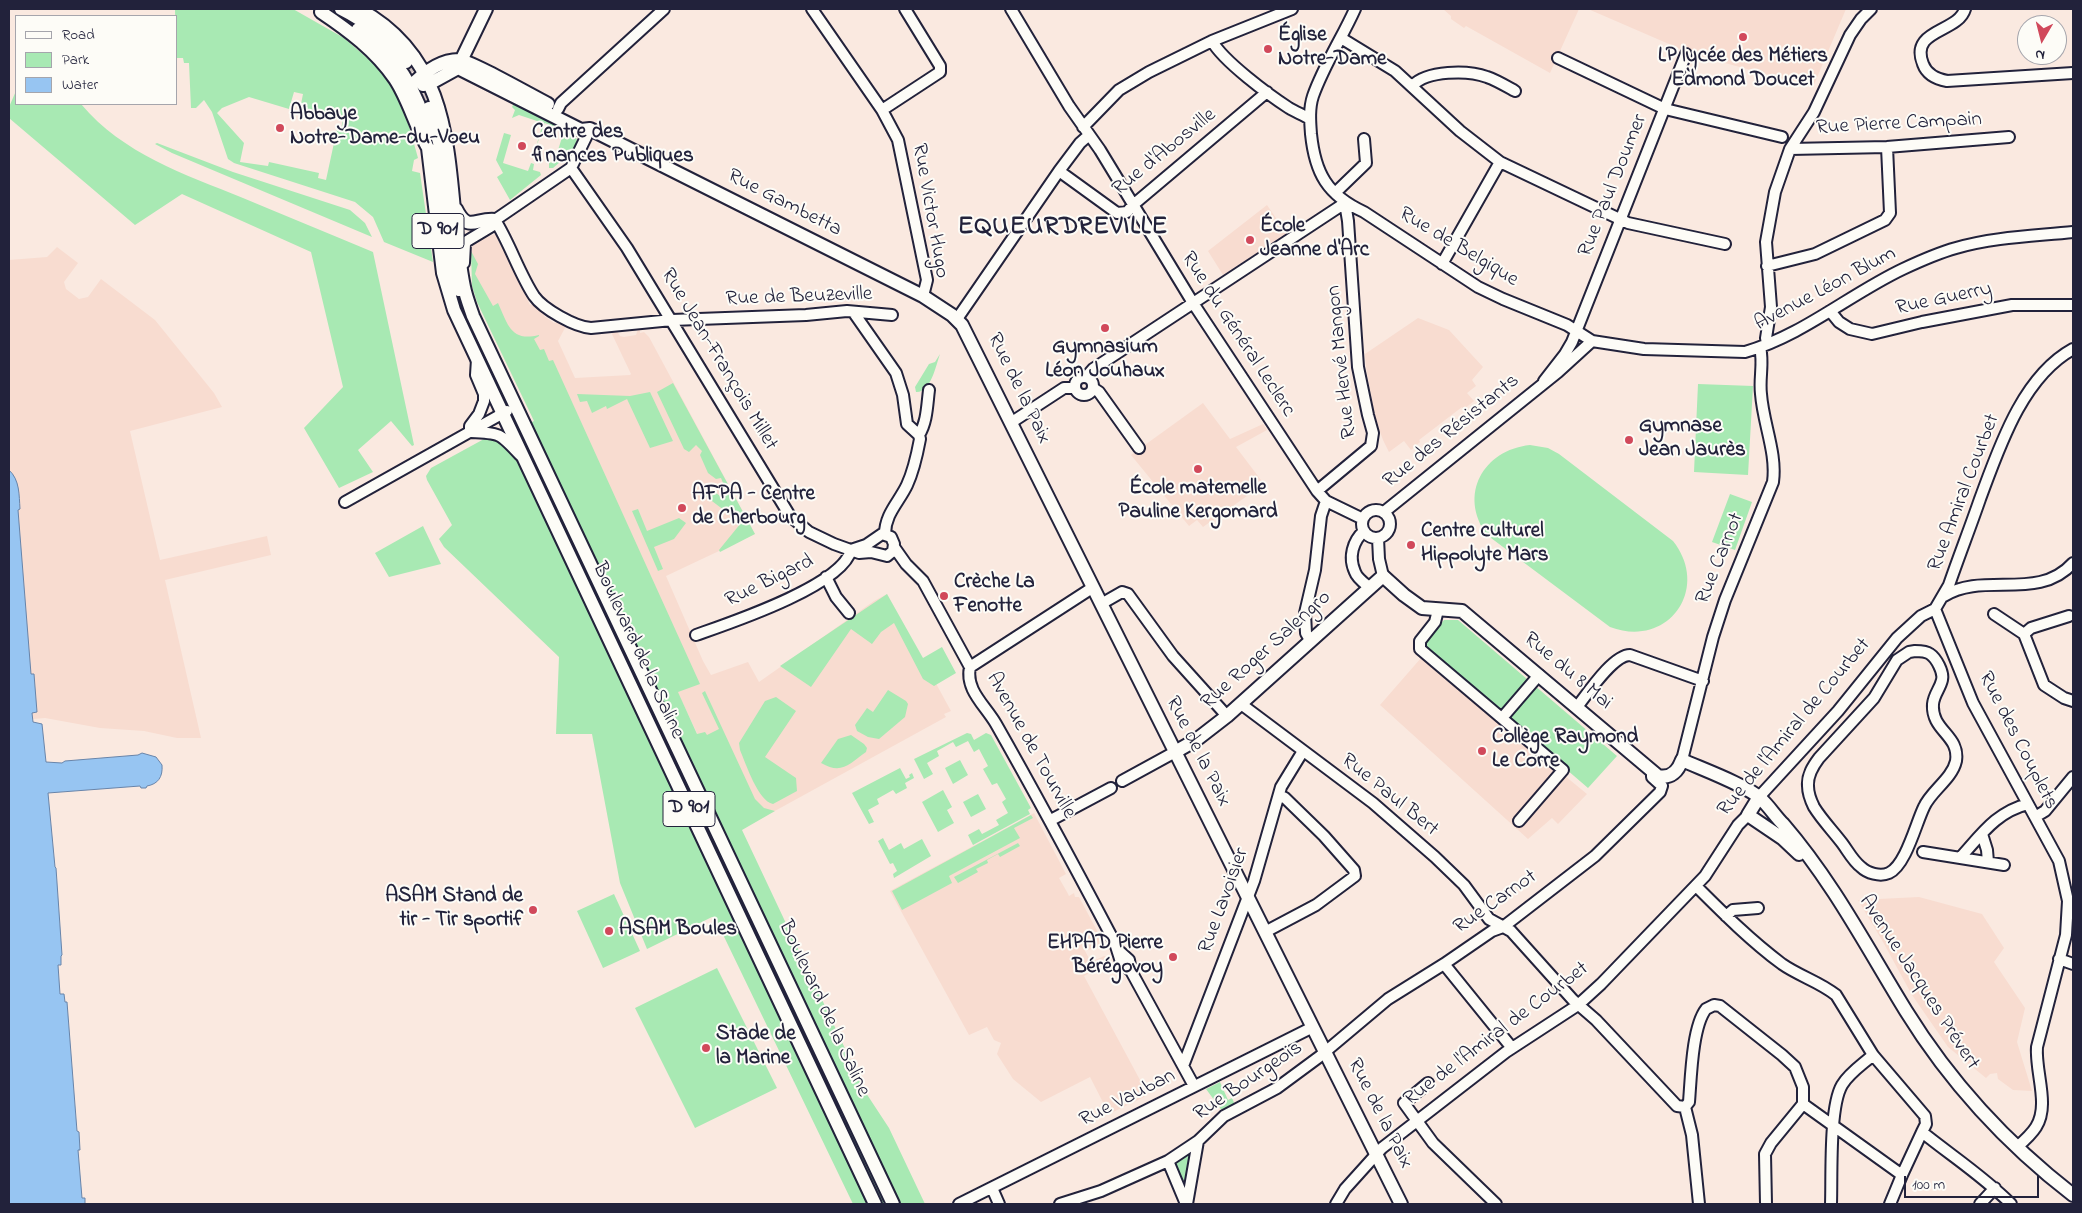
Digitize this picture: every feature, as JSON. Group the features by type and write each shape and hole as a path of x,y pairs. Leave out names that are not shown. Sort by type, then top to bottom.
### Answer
{"main road":[{"path":"341,9 376,30 395,48 406,62"},
{"name":"D 901","path":"359,9 390,30 413,54 427,78"},
{"path":"410,87 460,64 486,9"},
{"name":"D 901","path":"318,10 347,22 371,39 388,55 410,87 423,118 428,148"},
{"name":"Boulevard de la Saline","path":"318,10 356,37 373,53 395,79 428,148 442,273 452,305 875,1204"},
{"path":"460,64 585,122 590,129 581,130 460,64"},
{"name":"Boulevard de la Saline","path":"427,78 436,97 443,122 453,273 464,301 516,406 892,1204"},
{"name":"Boulevard de la Saline","path":"429,108 439,142 447,185 455,208 464,286 473,316"},
{"name":"Rue Gambetta","path":"590,129 923,296 957,319"},
{"path":"455,208 464,222 470,224 486,219 495,220"},
{"name":"Rue de la Paix","path":"957,319 965,329 1012,422 1092,588 1401,1204"},
{"name":"Rue Roger Salengro","path":"1175,752 1196,740 1227,716 1383,576"},
{"name":"Rue du 8 Mai","path":"1383,576 1418,606 1426,609 1456,610 1465,613 1658,776 1666,778"},
{"path":"1682,760 1759,797 1808,853 1820,871"},
{"name":"Rue Carnot","path":"1666,778 1677,770 1682,760"},
{"name":"Rue de l'Amiral de Courbet","path":"1748,815 1759,797"},
{"path":"1748,815 1782,838 1820,871"},
{"name":"Avenue Jacques Prévert","path":"1820,871 1842,902 1907,1012 1941,1062 1967,1095 2017,1147 2073,1195"}],"street":[{"path":"558,109 561,103 664,9"},
{"name":"Rue Victor Hugo","path":"812,9 882,110 900,146 927,280 923,296"},
{"path":"882,110 938,74 940,66 905,9"},
{"name":"Rue du Général Leclerc","path":"1010,9 1193,303 1316,492 1326,501 1363,518"},
{"path":"957,319 1080,143 1086,131 1119,90 1212,41 1292,9"},
{"name":"Rue de Belgique","path":"1355,9 1313,97 1310,119 1315,161 1323,178 1345,203 1364,212 1478,287 1502,299 1567,325 1592,342"},
{"name":"Rue Carnot","path":"1682,760 1713,636 1773,482 1773,466 1760,392 1764,346 1771,307 1765,252 1775,192 1790,149 1814,112 1850,35 1861,18 1871,9"},
{"path":"1965,9 1962,17 1955,23 1930,35 1921,48 1921,59 1926,71 1932,76 1947,81 2073,73"},
{"path":"1341,38 1395,71 1460,130 1500,162 1628,223 1725,244"},
{"path":"1212,41 1223,56 1267,92 1310,119"},
{"name":"Rue Paul Doumer","path":"1575,331 1622,220 1686,54"},
{"path":"1558,58 1665,109 1782,137"},
{"path":"1412,86 1432,76 1451,73 1472,73 1487,77 1515,91"},
{"name":"Rue d'Abosville","path":"1059,171 1117,213 1127,212 1267,92"},
{"path":"464,286 465,244 467,241 492,226 495,220 571,168 590,129"},
{"name":"Rue Pierre Campain","path":"1790,149 1887,147 2009,137"},
{"path":"1336,194 1366,163 1364,139"},
{"path":"1767,266 1815,254 1885,220 1890,213 1887,147"},
{"path":"1442,264 1500,162"},
{"name":"Rue Jean-François Millet","path":"571,168 627,248 790,516 808,532 859,553 875,553"},
{"path":"1075,388 1078,380 1086,377 1093,369 1345,203"},
{"name":"Rue Hervé Mangon","path":"1316,492 1371,446 1374,433 1368,415 1358,367 1348,221 1345,203"},
{"name":"Rue de Beuzeville","path":"495,220 534,296 570,323 591,328 672,320 806,315 847,311 892,315"},
{"name":"Avenue Léon Blum","path":"1592,342 1625,348 1737,353 1764,346 1901,270 1956,248 1991,241 2073,232"},
{"name":"Rue Guerry","path":"1830,311 1839,322 1850,328 1872,334 1922,322 2012,305 2073,305"},
{"path":"854,313 896,373 903,396 907,424 919,435"},
{"name":"Rue des Résistants","path":"1544,381 1566,354 1575,331"},
{"name":"Rue des Résistants","path":"1384,512 1544,381 1558,372 1592,342"},
{"name":"Rue Amiral Courbet","path":"1934,609 1944,596 2001,443 2013,418 2042,377 2063,355 2073,349"},
{"path":"470,432 470,426 484,401 484,394 476,375 476,358"},
{"path":"1075,388 1084,395 1090,393 1093,388 1093,382 1086,377"},
{"path":"1012,422 1064,388 1075,388"},
{"path":"1093,388 1100,392 1139,448"},
{"path":"885,534 887,518 905,489 913,471 920,439 919,435 924,428 928,390"},
{"path":"345,502 516,406"},
{"path":"470,432 493,432 506,440 524,460"},
{"path":"1310,640 1306,633 1305,618 1315,570 1321,516 1326,501"},
{"path":"1364,531 1370,536 1378,538 1386,534 1390,525 1388,515 1384,512 1372,510 1363,518 1364,531 1353,544 1354,570 1369,587"},
{"path":"851,550 866,546 874,538 885,534 891,537 894,547 892,552 887,556 875,553 872,544 874,538"},
{"path":"1378,538 1379,559 1383,576"},
{"name":"Avenue de Tourville","path":"894,547 906,564 922,581 970,667 968,680 978,699 994,720 1051,820 1119,951 1129,960 1131,971 1194,1086"},
{"name":"Rue Bigard","path":"696,635 759,612 826,577 844,564 851,550"},
{"name":"Avenue de Tourville","path":"887,556 906,564"},
{"path":"1944,596 1952,591 1967,587 2034,584 2057,577 2071,568"},
{"path":"826,577 836,597 849,613"},
{"path":"970,667 1092,588"},
{"path":"1101,604 1122,592 1128,594 1173,656 1227,716"},
{"name":"Rue des Couplets","path":"1934,609 1959,671 1991,737 2059,861 2070,891 2068,918 2037,1047 2036,1058 2042,1111 2036,1127 2017,1147"},
{"name":"Rue de l'Amiral de Courbet","path":"1759,797 1838,711 1897,638 1922,616 1934,609"},
{"path":"1438,610 1435,622 1420,641 1420,649 1564,770 1519,821"},
{"path":"1994,614 2024,634 2044,685 2064,698 2073,701"},
{"path":"2024,634 2031,628 2072,616"},
{"path":"1915,651 1930,654 1938,663 1943,676 1934,701 1933,714 1936,722 1952,740 1955,748 1956,762 1953,769 1927,801 1913,838 1893,870 1883,875 1869,872 1860,867 1815,808 1808,786 1810,774 1819,758 1874,698 1893,665 1902,655 1915,651"},
{"path":"1577,707 1615,662 1625,655 1630,655 1703,681"},
{"path":"1943,676 1959,671"},
{"path":"1502,718 1539,675"},
{"name":"Rue Paul Bert","path":"1241,704 1373,803 1464,885 1489,919 1511,931 1578,1005 1596,1020 1677,1106 1685,1107"},
{"path":"1122,781 1175,752"},
{"name":"Rue Lavoisier","path":"1183,1066 1248,898 1283,782 1303,752"},
{"name":"Rue Carnot","path":"1325,1052 1377,1007 1492,931 1503,927 1595,856 1660,792 1662,786 1652,777 1652,771"},
{"path":"2035,817 2045,811 2073,777"},
{"path":"1051,820 1111,788"},
{"path":"1265,932 1316,904 1355,876 1354,870 1324,836 1285,798 1279,795"},
{"path":"1960,858 1995,819 2013,807 2028,804"},
{"name":"Rue de l'Amiral de Courbet","path":"1336,1204 1344,1189 1370,1163 1376,1153 1512,1048 1578,1005 1696,886 1713,865 1738,825 1748,815"},
{"path":"1982,834 1987,850 1988,862"},
{"path":"1923,852 2004,865"},
{"path":"1696,886 1726,916 1784,965 1836,995 1873,1055 1925,1116 1926,1124 1890,1204"},
{"path":"1726,916 1733,910 1758,908"},
{"path":"2059,959 2073,964"},
{"path":"1444,964 1512,1048"},
{"path":"1699,1204 1692,1134 1685,1107 1689,1102 1692,1061 1700,1020 1706,1009 1714,1005 1725,1010 1782,1055 1795,1067 1803,1087 1803,1104 1764,1154 1766,1204"},
{"name":"Rue Vauban","path":"959,1204 1312,1027"},
{"name":"Rue Bourgeois","path":"1187,1204 1198,1141 1224,1116 1277,1088 1325,1052"},
{"path":"1831,1204 1834,1109 1840,1088 1873,1055"},
{"path":"1428,1083 1404,1103 1433,1143 1496,1204"},
{"path":"842,1096 862,1127 899,1204"},
{"path":"1803,1104 1902,1175"},
{"path":"1922,1132 1943,1150 1978,1173 2011,1204"},
{"path":"1060,1204 1100,1191 1168,1160 1198,1141"},
{"name":"Rue Bourgeois","path":"1168,1160 1187,1204"},
{"path":"992,1188 999,1204"},
{"path":"1980,1204 1995,1188"}],"shaded area":[{"path":"1443,9 1579,9 1550,73 1466,26 1464,28 1451,19 1451,16"},
{"name":"LP lycée des Métiers Edmond Doucet","path":"1588,9 1846,9 1813,87 1692,54"},
{"name":"École Jeanne d'Arc","path":"1267,205 1287,234 1223,275 1208,251"},
{"path":"495,234 530,305 533,303 544,312 544,316 554,323 559,322 566,326 558,341 575,378 630,375 611,332 617,331 620,336 624,337 636,335 640,328 640,333 644,332 649,337 755,534 666,576 711,675 748,662 759,682 874,601 887,594 951,711 944,714 946,717 742,829 512,340 476,296 472,286 472,247 475,242"},
{"path":"57,247 78,263 64,282 66,289 79,299 88,297 101,279 155,320 214,393 222,407 130,431 160,560 267,536 271,555 165,580 201,738 177,738 144,731 100,728 45,718 9,721 9,260 47,257"},
{"path":"1418,318 1449,330 1483,367 1472,380 1476,386 1467,393 1474,401 1464,409 1462,407 1419,440 1420,442 1411,450 1404,441 1389,452 1375,418 1365,354"},
{"name":"École maternelle Pauline Kergomard","path":"1203,403 1230,439 1263,424 1267,430 1236,447 1264,484 1203,527 1197,520 1189,526 1131,455"},
{"name":"Collège Raymond Le Corre","path":"1421,658 1587,794 1558,824 1552,818 1528,839 1380,705"},
{"path":"1034,813 1066,874 1059,878 1069,896 1074,893 1075,897 1079,897 1102,940 1098,947 1085,951 1091,962 1104,956 1110,957 1112,960 1084,976 1147,1093 1144,1097 1109,1114 1090,1077 1041,1102 1013,1079 997,1054 1001,1043 994,1040 987,1027 969,1035 890,891"},
{"path":"1919,897 1982,914 2004,948 1994,962 2025,1008 2017,1042 2032,1091 2013,1090 1998,1079 1997,1073 1990,1074 1986,1078 1948,1047 1912,995 1858,900"}],"green space":[{"path":"175,9 293,9 344,38 380,69 394,89 409,126 418,158 414,160 412,171 420,173 433,262 384,242 373,217 355,202 234,163 228,159 212,112 204,100 196,108 191,108 189,63 184,63 183,58 178,58 178,15 175,15","holes":["294,92 303,94 300,109 343,119 341,130 337,129 326,180 318,178 319,173 269,162 268,166 240,162 244,143 217,113 222,108 249,97 289,109"]},
{"path":"15,93 15,105 82,105 116,136 156,161 373,252 414,445 412,446 391,421 358,450 373,472 339,488 304,428 343,387 311,252 182,194 135,225 9,118 9,107"},
{"path":"514,103 571,133 577,139 574,150 553,168 549,168 549,162 554,163 564,131 545,123 536,147 543,123 519,115 512,118 515,110 512,107"},
{"path":"504,133 511,135 503,163 528,171 531,163 534,164 533,170 540,172 541,175 510,200 497,177 503,173 496,160"},
{"path":"157,143 233,172 350,210 365,223 372,237 172,153 155,144"},
{"path":"471,251 478,264 475,274 493,306 498,303 508,325 516,334 530,337 539,335 534,339 540,350 544,349 549,361 553,360 700,684 678,692 697,734 705,732 707,735 719,729 702,693 705,691 755,799 764,808 775,811 742,830 866,1093 889,1128 925,1204 853,1204 715,918 712,917 647,949 620,883 592,734 556,734 559,657 444,547 439,539 452,525 427,480 426,476 431,468 484,439 495,440 534,421 477,302 472,286"},
{"path":"940,354 935,371 926,388 916,392 915,387 929,364 935,362"},
{"path":"673,383 755,534 720,552 719,550 741,523 704,495 707,486 720,496 727,493 721,478 716,479 708,473 700,455 702,451 696,445 689,452 684,449 657,392"},
{"path":"1698,384 1753,386 1748,475 1694,472"},
{"path":"650,392 673,441 650,448 627,399 607,409 606,406 592,413 587,401 580,402 577,394 630,396"},
{"path":"1530,445 1548,448 1559,454 1673,541 1684,559 1687,578 1685,595 1678,610 1665,622 1650,630 1631,632 1610,627 1487,535 1479,520 1475,505 1475,490 1480,477 1488,465 1499,456 1513,449"},
{"path":"1730,494 1752,502 1735,550 1712,542"},
{"path":"638,509 647,531 679,518 686,523 674,539 654,547 663,569 658,571 632,511"},
{"path":"423,526 441,564 389,577 375,553"},
{"path":"887,594 923,658 942,647 956,673 934,686 923,679 894,623 881,632 872,644 851,629 811,687 780,666"},
{"path":"1444,620 1458,620 1617,756 1588,788 1423,646"},
{"path":"888,690 908,704 905,717 879,739 868,737 857,731 855,725 867,708 873,712"},
{"path":"776,697 796,711 765,757 796,778 797,791 773,804 762,796 753,781 739,743 765,701"},
{"path":"967,733 971,734 974,740 986,733 991,735 1031,808 1028,810 1030,814 973,845 968,835 979,829 982,834 999,825 996,820 1008,813 1002,802 1006,799 997,783 992,785 983,769 988,766 979,749 974,752 968,741 956,747 953,742 937,751 939,756 927,763 933,774 924,779 914,759"},
{"path":"851,735 864,744 867,748 866,752 850,764 840,768 834,768 821,763 838,739"},
{"path":"960,760 968,775 953,784 945,768"},
{"path":"900,768 906,779 912,773 914,778 905,783 907,788 896,794 893,790 877,799 879,804 868,810 874,822 869,824 852,793"},
{"path":"943,790 952,807 947,810 954,823 938,832 922,802"},
{"path":"978,794 986,809 971,817 963,802"},
{"path":"1031,815 1033,818 1014,828 1020,838 949,876 952,883 902,910 892,891"},
{"path":"883,838 889,850 901,843 904,849 922,839 931,856 894,878 893,874 897,871 893,863 890,864 878,841"},
{"path":"1018,843 1020,846 1000,857 998,854 987,860 988,863 976,869 978,872 958,883 954,877"},
{"name":"ASAM Boules","path":"614,894 640,951 603,968 577,911"},
{"name":"Stade de la Marine","path":"717,968 777,1088 695,1128 635,1008"},
{"path":"1220,1082 1228,1100 1232,1098 1235,1105 1223,1112 1206,1089"},
{"path":"1189,1152 1191,1153 1186,1185 1184,1185 1174,1165 1175,1161"}],"water":[{"path":"9,470 15,478 19,493 20,509 18,510 31,674 34,674 37,712 32,713 33,722 42,724 46,762 62,763 65,761 138,755 142,753 156,757 162,765 162,773 159,779 146,788 141,788 140,786 48,793 56,868 62,955 61,965 58,965 60,994 64,994 65,1002 67,1002 77,1131 79,1132 80,1150 78,1150 82,1198 85,1198 85,1204 9,1204"}],"tunnel":[{"path":"406,62 417,78 429,108"}],"place":[{"name":"LP lycée des Métiers Edmond Doucet","path":"1743,37"},
{"name":"Église Notre-Dame","path":"1268,49"},
{"name":"Abbaye Notre-Dame-du-Voeu","path":"280,128"},
{"name":"Centre des finances Publiques","path":"522,146"},
{"name":"École Jeanne d'Arc","path":"1250,240"},
{"name":"Gymnasium Léon Jouhaux","path":"1105,328"},
{"name":"Gymnase Jean Jaurès","path":"1629,440"},
{"name":"École maternelle Pauline Kergomard","path":"1198,469"},
{"name":"AFPA - Centre de Cherbourg","path":"682,508"},
{"name":"Centre culturel Hippolyte Mars","path":"1411,545"},
{"name":"Crèche La Fenotte","path":"944,596"},
{"name":"Collège Raymond Le Corre","path":"1482,751"},
{"name":"ASAM Stand de tir - Tir sportif","path":"533,910"},
{"name":"ASAM Boules","path":"609,931"},
{"name":"EHPAD Pierre Bérégovoy","path":"1173,957"},
{"name":"Stade de la Marine","path":"706,1048"}],"district":[{"name":"EQUEURDREVILLE","path":"1063,229"}]}
